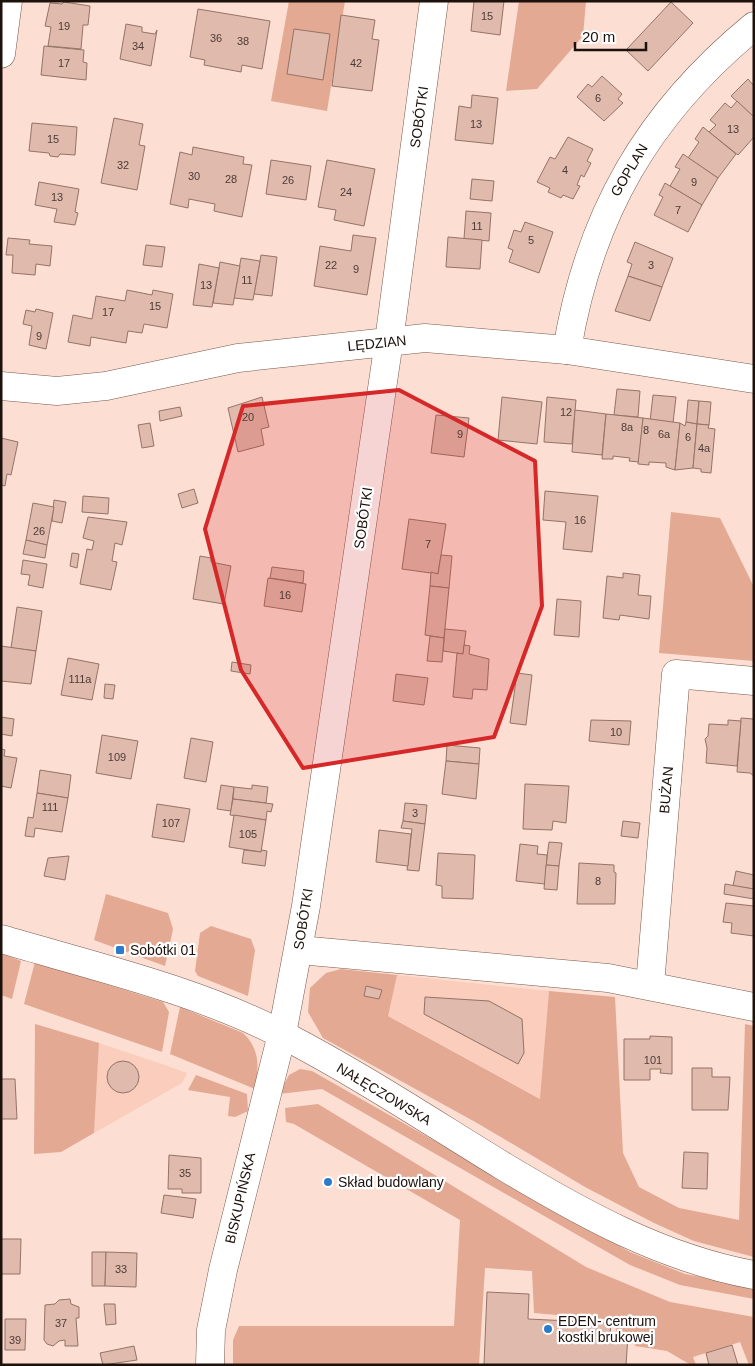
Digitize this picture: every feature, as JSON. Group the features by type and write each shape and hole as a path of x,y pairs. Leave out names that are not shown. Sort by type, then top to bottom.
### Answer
{"street":[{"path":"1,54 8,1"},
{"name":"SOBÓTKI","path":"282,1034 299,950 389,340 434,1"},
{"name":"GOPLAN","path":"566,350 575,305 593,247 611,200 662,119 693,81 754,26"},
{"name":"LĘDZIAN","path":"1,386 57,391 106,386 238,358 389,340 424,338 566,350 754,380"},
{"name":"BUŻAN","path":"650,984 676,674 754,681"},
{"name":"NAŁĘCZOWSKA","path":"1,939 210,1003 282,1034 602,1222 677,1256 754,1275"},
{"path":"299,950 474,964 608,978 650,984 754,1006"},
{"name":"BISKUPIŃSKA","path":"210,1365 211,1330 223,1270 282,1034"}],"highlighted area":[{"path":"399,390 535,461 542,606 494,737 303,768 241,670 205,529 243,406"}],"shaded area":[{"path":"289,1 345,1 327,111 271,101"},
{"path":"519,1 586,1 583,36 537,89 506,91"},
{"path":"671,512 720,518 754,587 754,661 659,653"},
{"path":"106,894 168,913 173,929 165,966 94,940"},
{"path":"211,926 251,939 255,950 248,996 198,976 195,971 200,933"},
{"path":"1,953 21,961 12,999 1,995"},
{"path":"35,962 163,1002 169,1012 162,1052 24,1004"},
{"path":"341,969 397,975 388,1016 540,1099 549,991 615,997 623,1153 639,1187 679,1208 739,1220 745,1024 754,1026 754,1257 694,1241 654,1223 585,1187 477,1123 323,1038 308,1012 310,988 326,973"},
{"path":"397,975 549,991 541,1099 387,1015"},
{"path":"180,1007 243,1033 249,1039 257,1059 255,1089 170,1054"},
{"path":"35,1024 99,1043 94,1133 61,1152 34,1154"},
{"path":"99,1043 187,1073 182,1083 94,1133"},
{"path":"300,1069 312,1071 630,1252 685,1274 754,1287 754,1299 680,1285 630,1265 322,1089 279,1094 289,1075"},
{"path":"196,1075 247,1094 248,1111 235,1117 228,1116 230,1097 188,1090"},
{"path":"318,1104 586,1267 670,1302 754,1317 754,1365 749,1365 740,1342 693,1357 696,1365 691,1365 667,1351 635,1346 633,1335 616,1333 615,1320 534,1313 532,1271 485,1268 479,1365 233,1365 233,1340 239,1326 454,1326 460,1220 294,1124 286,1122 285,1108"}],"building":[{"path":"474,1 504,1 500,35 471,31"},
{"path":"64,2 90,6 88,25 83,25 81,49 48,46 51,27 45,26 50,3 62,4"},
{"path":"671,2 693,23 648,71 626,50"},
{"path":"198,9 270,21 262,69 242,65 241,72 204,65 205,60 190,57"},
{"path":"341,15 375,20 372,39 379,40 372,91 332,86"},
{"path":"126,24 142,27 142,32 155,34 157,30 151,66 120,59"},
{"path":"294,29 330,34 323,80 287,74"},
{"path":"44,46 84,50 83,62 87,63 86,80 41,75"},
{"path":"602,76 622,94 618,99 623,103 604,121 577,97 588,84 592,87"},
{"path":"748,79 754,86 754,117 731,96"},
{"path":"472,95 498,98 493,144 455,140 459,106 471,108"},
{"path":"737,101 754,117 754,137 738,155 709,132 716,125 710,120 725,103 731,108"},
{"path":"114,118 143,124 139,145 145,146 137,190 101,183"},
{"path":"32,123 77,127 75,155 60,154 58,157 50,156 49,153 29,151"},
{"path":"703,127 736,154 718,178 688,158 699,142 695,139"},
{"path":"568,137 593,149 587,161 591,163 584,177 581,175 577,185 580,186 573,199 563,195 561,198 548,192 550,188 537,182 550,157 555,159"},
{"path":"193,147 244,157 243,164 252,165 242,217 214,211 215,204 189,199 188,208 170,204 180,152 192,155"},
{"path":"683,154 718,178 702,205 670,186 680,169 675,167"},
{"path":"271,160 311,166 306,200 266,194"},
{"path":"327,160 375,169 364,226 334,220 336,210 318,207"},
{"path":"472,179 494,181 492,201 470,199"},
{"path":"39,182 79,189 75,212 78,213 75,225 54,222 57,209 35,205"},
{"path":"665,183 702,205 688,232 654,215 663,197 659,195"},
{"path":"466,211 491,213 489,241 464,239"},
{"path":"525,222 553,232 539,273 509,262 513,250 508,248 514,230 521,232"},
{"path":"353,235 376,238 367,295 314,286 320,246 351,251"},
{"path":"448,237 482,240 480,269 446,267"},
{"path":"8,238 30,240 29,244 52,246 50,266 36,264 35,275 12,273 13,255 6,255"},
{"path":"635,242 673,258 662,287 628,276 632,264 627,262"},
{"path":"146,245 165,247 162,267 143,265"},
{"path":"261,255 277,257 272,296 254,294"},
{"path":"241,258 260,261 253,300 234,298"},
{"path":"220,262 240,266 233,305 213,303"},
{"path":"199,264 219,268 212,307 193,305"},
{"path":"628,276 662,287 650,321 615,311"},
{"path":"127,290 152,295 153,290 173,294 167,328 144,324 142,333 128,331 126,343 91,337 90,346 68,342 73,315 92,319 96,296 125,301"},
{"path":"36,309 53,313 46,349 29,345 32,326 23,324 26,310 35,312"},
{"path":"617,389 640,391 638,417 614,415"},
{"path":"653,395 676,397 673,423 650,421"},
{"path":"262,397 269,427 261,429 264,445 238,452 228,408"},
{"path":"502,397 542,402 537,444 498,440"},
{"path":"547,397 576,400 572,444 544,442"},
{"path":"688,400 699,401 697,424 686,422"},
{"path":"699,401 711,402 709,425 697,424"},
{"path":"180,407 182,416 160,421 159,411"},
{"path":"575,410 606,414 602,455 572,452"},
{"path":"606,414 643,418 639,462 629,461 630,458 613,456 613,459 602,459"},
{"path":"436,415 469,418 464,457 431,453"},
{"path":"643,418 680,423 675,470 666,467 666,463 649,462 649,465 638,464"},
{"path":"686,422 697,424 693,468 675,470 680,423 685,426"},
{"path":"150,423 154,446 142,448 138,425"},
{"path":"697,424 709,425 708,428 715,429 711,473 701,472 701,469 693,468"},
{"path":"1,438 18,442 11,475 7,474 5,486 1,485"},
{"path":"194,489 198,503 182,508 178,494"},
{"path":"545,491 598,496 592,552 563,549 566,522 543,520"},
{"path":"83,496 109,498 108,514 82,512"},
{"path":"54,500 66,502 62,523 52,521"},
{"path":"33,503 54,507 47,545 26,540"},
{"path":"88,517 127,522 122,545 115,543 112,561 117,562 111,590 80,584 87,549 92,550 94,541 83,538"},
{"path":"409,519 446,524 438,574 402,569"},
{"path":"26,540 47,545 45,558 23,554"},
{"path":"72,553 79,554 77,568 70,566"},
{"path":"441,555 452,556 449,588 430,586 431,572 438,574"},
{"path":"200,556 211,558 211,562 231,566 224,604 193,599"},
{"path":"23,560 47,564 43,588 28,585 30,575 21,574"},
{"path":"272,567 304,571 303,583 270,578"},
{"path":"623,573 640,575 638,595 651,596 649,619 620,615 619,620 603,618 607,576 623,578"},
{"path":"268,578 306,584 302,612 264,606"},
{"path":"430,586 449,588 444,638 425,635"},
{"path":"557,599 581,601 579,637 554,635"},
{"path":"17,607 42,611 36,651 11,648"},
{"path":"445,629 466,631 463,654 443,651"},
{"path":"430,636 444,638 442,662 427,661"},
{"path":"464,645 470,646 469,654 489,659 487,690 473,689 472,699 453,697 457,653 463,654"},
{"path":"1,646 36,651 31,684 1,681"},
{"path":"68,658 99,664 92,700 61,695"},
{"path":"232,662 251,665 250,674 231,671"},
{"path":"517,673 532,675 526,725 510,723"},
{"path":"396,674 428,678 424,705 393,701"},
{"path":"105,684 115,685 113,699 104,698"},
{"path":"1,717 14,719 12,736 1,734"},
{"path":"741,718 754,719 754,776 750,773 737,772"},
{"path":"591,720 631,721 629,745 589,741"},
{"path":"728,720 741,721 737,766 706,763 707,748 705,739 708,736 709,724 728,725"},
{"path":"102,735 138,741 131,779 96,773"},
{"path":"191,738 213,742 206,782 184,778"},
{"path":"447,745 480,748 479,764 446,761"},
{"path":"1,749 5,750 4,756 17,758 11,788 1,786"},
{"path":"446,761 479,764 476,799 442,794"},
{"path":"40,770 71,775 68,798 37,793"},
{"path":"525,784 569,786 566,823 553,821 552,830 523,829"},
{"path":"221,785 234,787 231,811 217,809"},
{"path":"252,785 268,787 266,803 233,799 234,787 252,789"},
{"path":"37,793 68,798 62,832 35,828 34,837 25,836 28,817 33,818"},
{"path":"233,799 273,804 271,812 267,811 266,820 230,815"},
{"path":"405,803 427,805 425,824 403,821"},
{"path":"157,804 190,809 184,842 152,837"},
{"path":"234,815 266,820 261,852 229,847"},
{"path":"403,821 425,824 419,871 407,870 412,829 401,828"},
{"path":"623,821 640,823 638,838 621,836"},
{"path":"379,830 411,834 408,866 376,862"},
{"path":"549,842 562,843 559,866 546,865"},
{"path":"520,844 538,846 537,854 547,855 545,884 516,881"},
{"path":"244,850 267,851 265,866 242,863"},
{"path":"438,853 475,855 473,899 442,898 442,886 436,885"},
{"path":"69,856 65,880 44,876 48,858"},
{"path":"579,863 614,865 614,872 616,873 615,904 577,904"},
{"path":"546,865 559,866 557,890 544,889"},
{"path":"736,871 754,875 754,889 733,886"},
{"path":"725,884 754,889 754,899 724,894"},
{"path":"726,903 754,906 754,936 731,933 732,923 723,922"},
{"path":"366,986 382,990 379,999 364,996"},
{"path":"425,997 489,1001 522,1019 524,1053 518,1064 424,1014"},
{"path":"650,1036 672,1037 672,1074 660,1073 661,1069 650,1069 650,1080 624,1080 624,1039 650,1039"},
{"path":"123,1061 129,1062 134,1066 138,1071 138,1083 134,1088 129,1092 123,1093 117,1092 112,1088 108,1083 107,1077 108,1071 112,1066 117,1062"},
{"path":"692,1068 712,1068 712,1077 730,1077 728,1110 692,1110"},
{"path":"1,1079 15,1079 17,1119 1,1119"},
{"path":"684,1152 708,1153 707,1189 682,1188"},
{"path":"169,1155 201,1158 201,1193 182,1193 182,1189 168,1189"},
{"path":"164,1195 196,1199 193,1218 161,1213"},
{"path":"1,1239 21,1239 20,1274 1,1274"},
{"path":"92,1252 106,1252 105,1286 92,1286"},
{"path":"106,1252 137,1253 136,1287 105,1286"},
{"name":"EDEN- centrum kostki brukowej","path":"487,1292 529,1294 528,1319 611,1323 610,1335 628,1336 626,1365 484,1365"},
{"path":"70,1299 71,1304 79,1307 79,1318 76,1318 78,1346 65,1346 65,1340 59,1341 53,1346 47,1344 44,1340 45,1305 55,1304 59,1300"},
{"path":"104,1304 115,1304 116,1324 106,1325"},
{"path":"5,1319 26,1319 25,1350 5,1350"},
{"path":"732,1345 738,1365 709,1365 706,1353"},
{"path":"134,1346 137,1360 103,1365 100,1353"}],"place":[{"name":"Sobótki 01","path":"120,950"},
{"name":"Skład budowlany","path":"328,1182"},
{"name":"EDEN- centrum kostki brukowej","path":"548,1329"}]}
